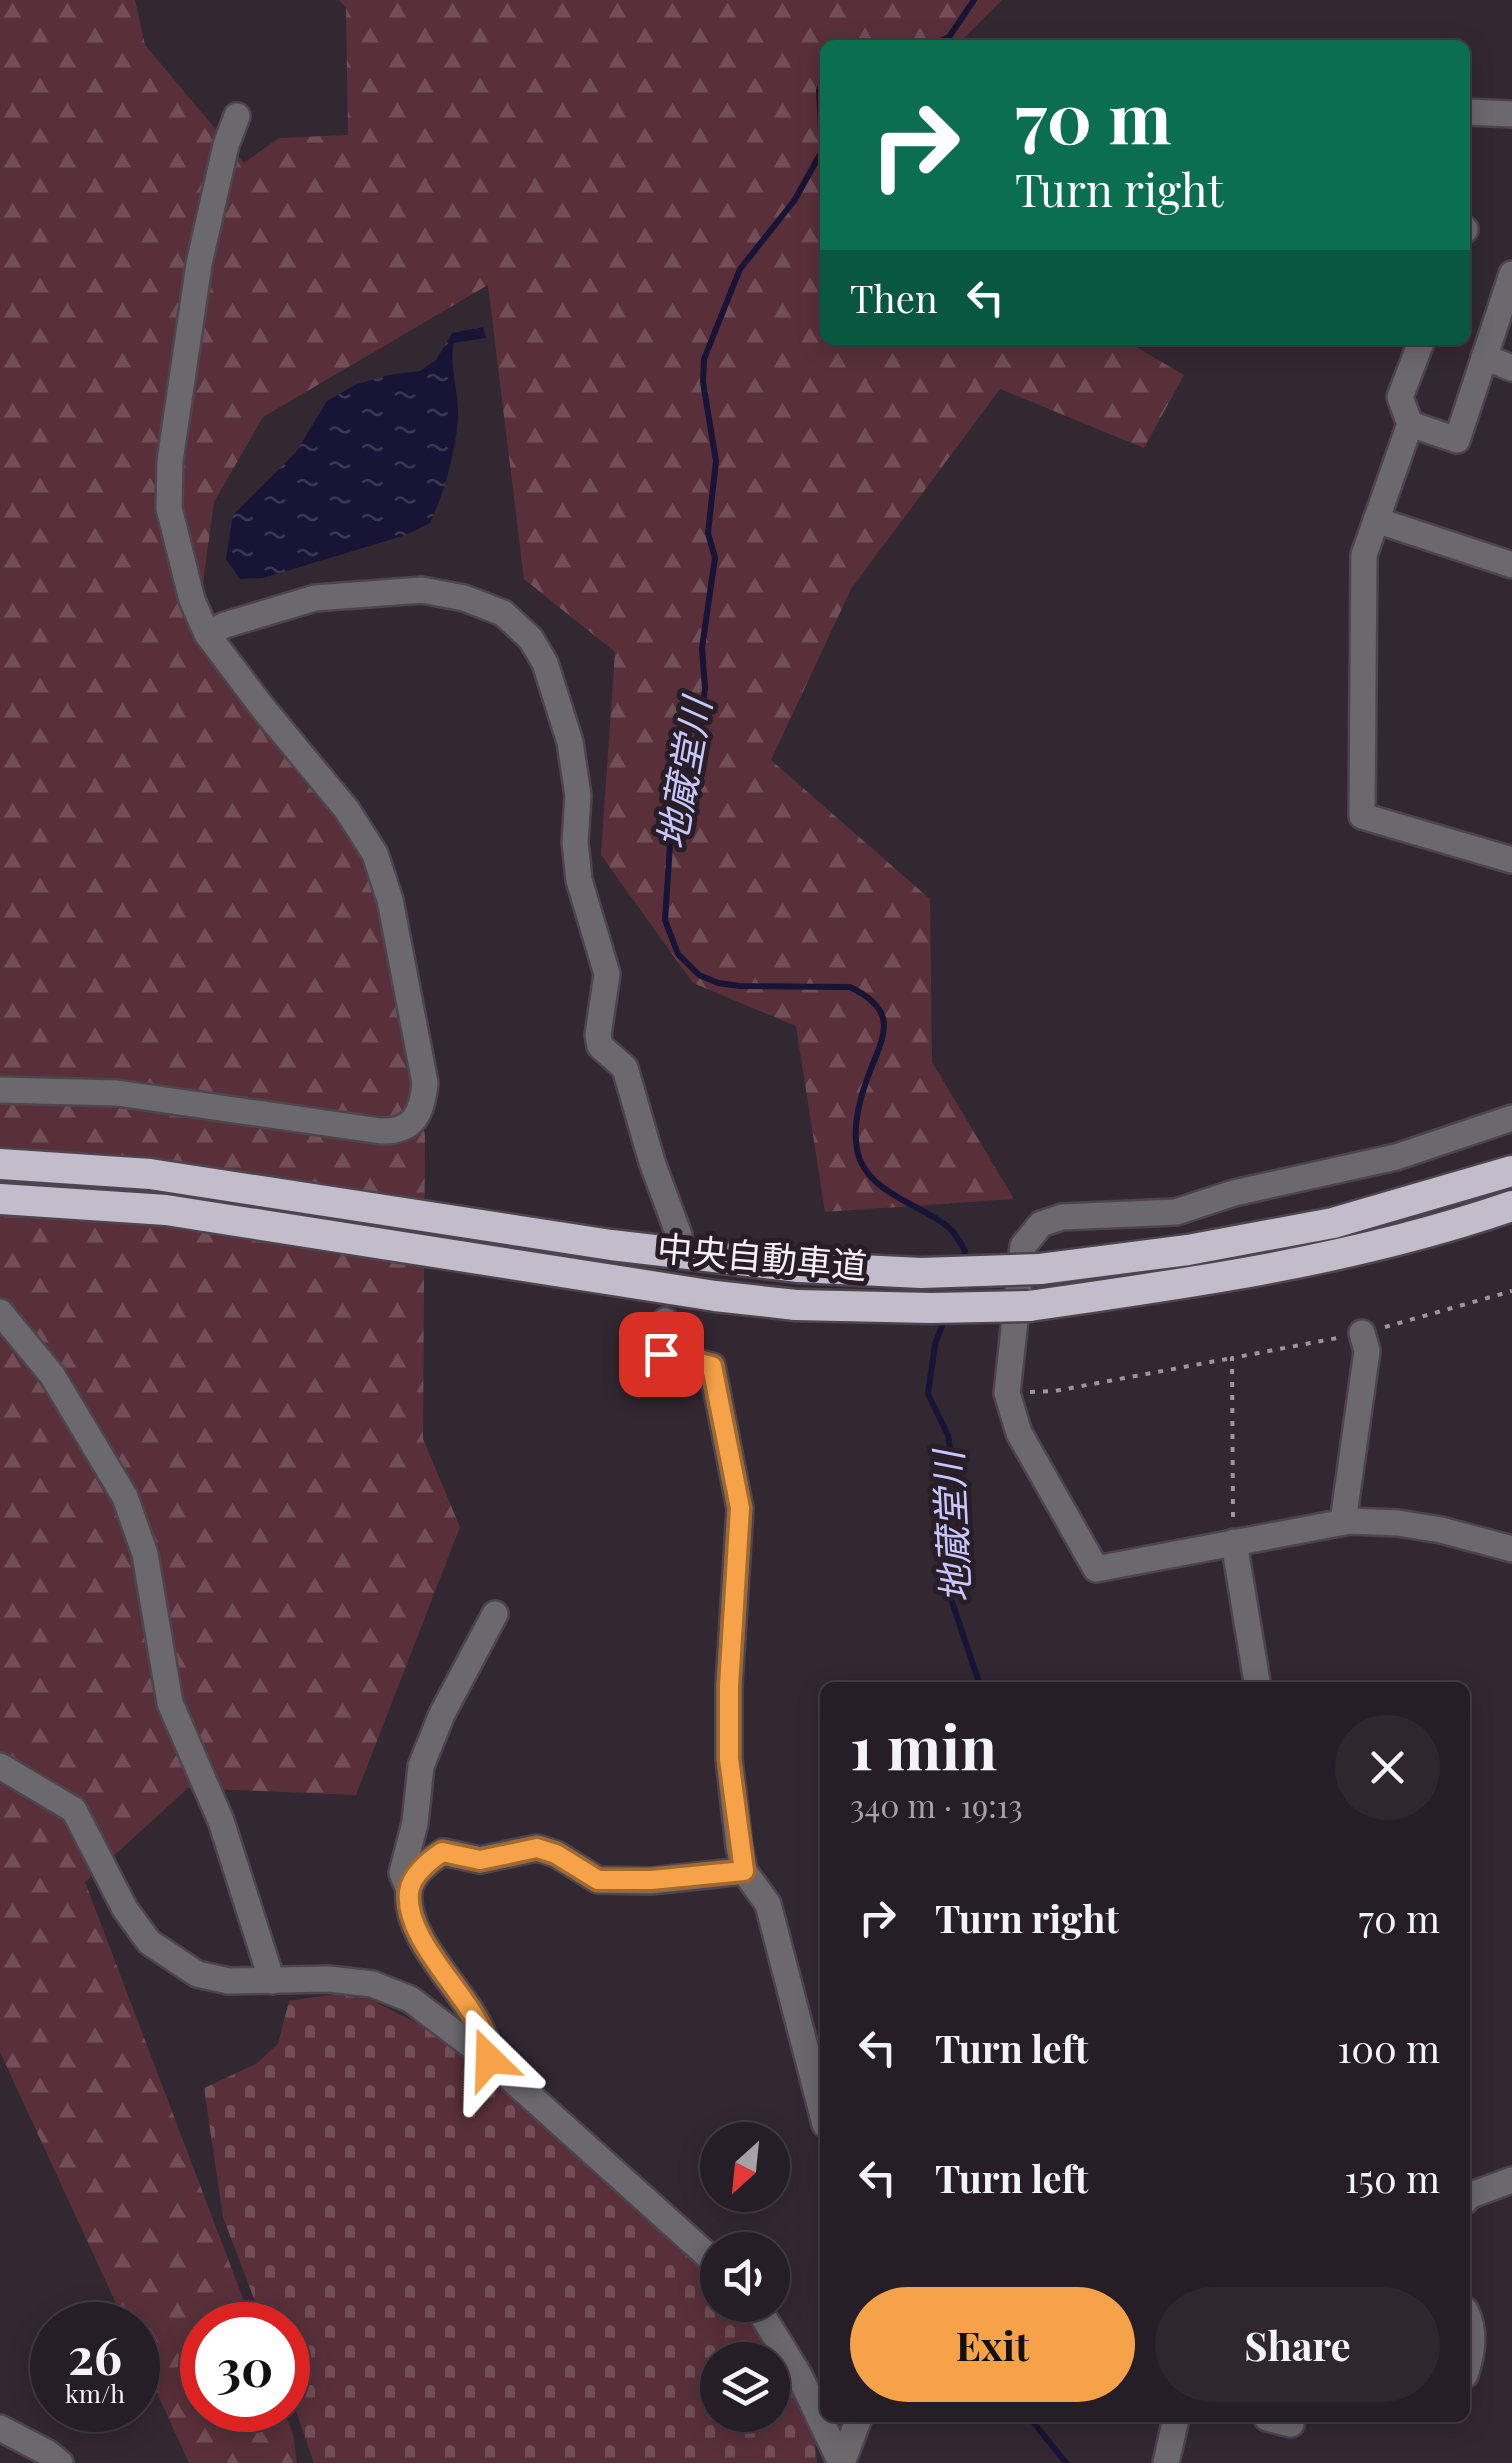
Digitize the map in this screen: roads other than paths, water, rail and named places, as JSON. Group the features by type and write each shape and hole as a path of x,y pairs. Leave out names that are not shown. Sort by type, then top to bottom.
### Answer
{"highway":[{"name":"中央自動車道","path":"0,1164 150,1174 610,1245 799,1267 921,1273 1040,1268 1188,1250 1333,1223 1512,1171"},
{"name":"中央自動車道","path":"0,1199 166,1210 714,1296 796,1304 931,1308 1028,1306 1187,1284 1341,1256 1512,1206"}],"street":[{"path":"1470,112 1512,114"},
{"path":"0,1090 117,1093 395,1132 407,1127 422,1108 425,1083 390,900 375,854 347,810 262,708 207,634 192,600 169,508 170,461 199,264 226,145 237,116"},
{"path":"1410,424 1456,440 1512,274"},
{"path":"1420,345 1400,397 1410,424 1364,556 1362,816 1512,860"},
{"path":"1484,356 1512,368"},
{"path":"1376,520 1512,565"},
{"path":"207,634 224,625 314,598 422,590 464,598 503,613 531,639 545,664 570,742 578,796 575,842 579,880 607,974 598,1035 600,1046 625,1068 652,1162 679,1235"},
{"path":"1512,1118 1396,1157 1234,1194 1176,1212 1062,1217 1041,1224 1022,1246 1007,1394 1019,1433 1096,1569 1342,1522 1398,1522 1512,1549"},
{"path":"0,1312 52,1374 125,1497 145,1554 170,1703 221,1820 272,1981"},
{"path":"665,1321 661,1354 712,1366 735,1469 740,1508 729,1686 729,1759 744,1871 768,1904 820,2105"},
{"path":"1342,1522 1368,1351 1362,1333"},
{"path":"1234,1542 1257,1682"},
{"path":"489,2059 484,2036 418,1929 402,1874 415,1822 421,1766 449,1699 495,1614"},
{"path":"0,1766 74,1810 125,1909 148,1942 198,1974 229,1981 330,1979 372,1984 410,2000 489,2059 700,2247"},
{"path":"408,1890 425,1862 442,1852 480,1860 537,1848 556,1854 598,1880 651,1880 744,1871"},
{"path":"1470,2196 1512,2180"},
{"path":"1470,2320 1470,2357"},
{"path":"767,2322 820,2417"},
{"path":"822,2422 842,2463"},
{"path":"842,2463 857,2422"},
{"path":"1166,2463 1175,2422"},
{"path":"0,2428 60,2463"}],"water":[{"path":"483,327 486,338 454,343 458,407 454,450 430,523 406,535 263,578 240,579 226,559 233,515 296,452 327,401 357,384 420,371 436,360 452,333"}],"waterway":[{"name":"地蔵堂川","path":"943,40 949,37 974,0"},
{"name":"地蔵堂川","path":"820,88 820,110"},
{"name":"地蔵堂川","path":"820,155 794,201 740,269 704,359 703,382 716,461 708,533 715,558 702,648 705,688 701,724 671,830 665,920 678,954 699,975 718,983 850,987 877,1007 884,1028 859,1106 857,1149 870,1176 881,1186 950,1228 965,1251 963,1262"},
{"name":"地蔵堂川","path":"946,1316 935,1344 928,1394 948,1435 960,1512 950,1596 979,1682"},
{"name":"地蔵堂川","path":"1033,2422 1066,2463"}]}
